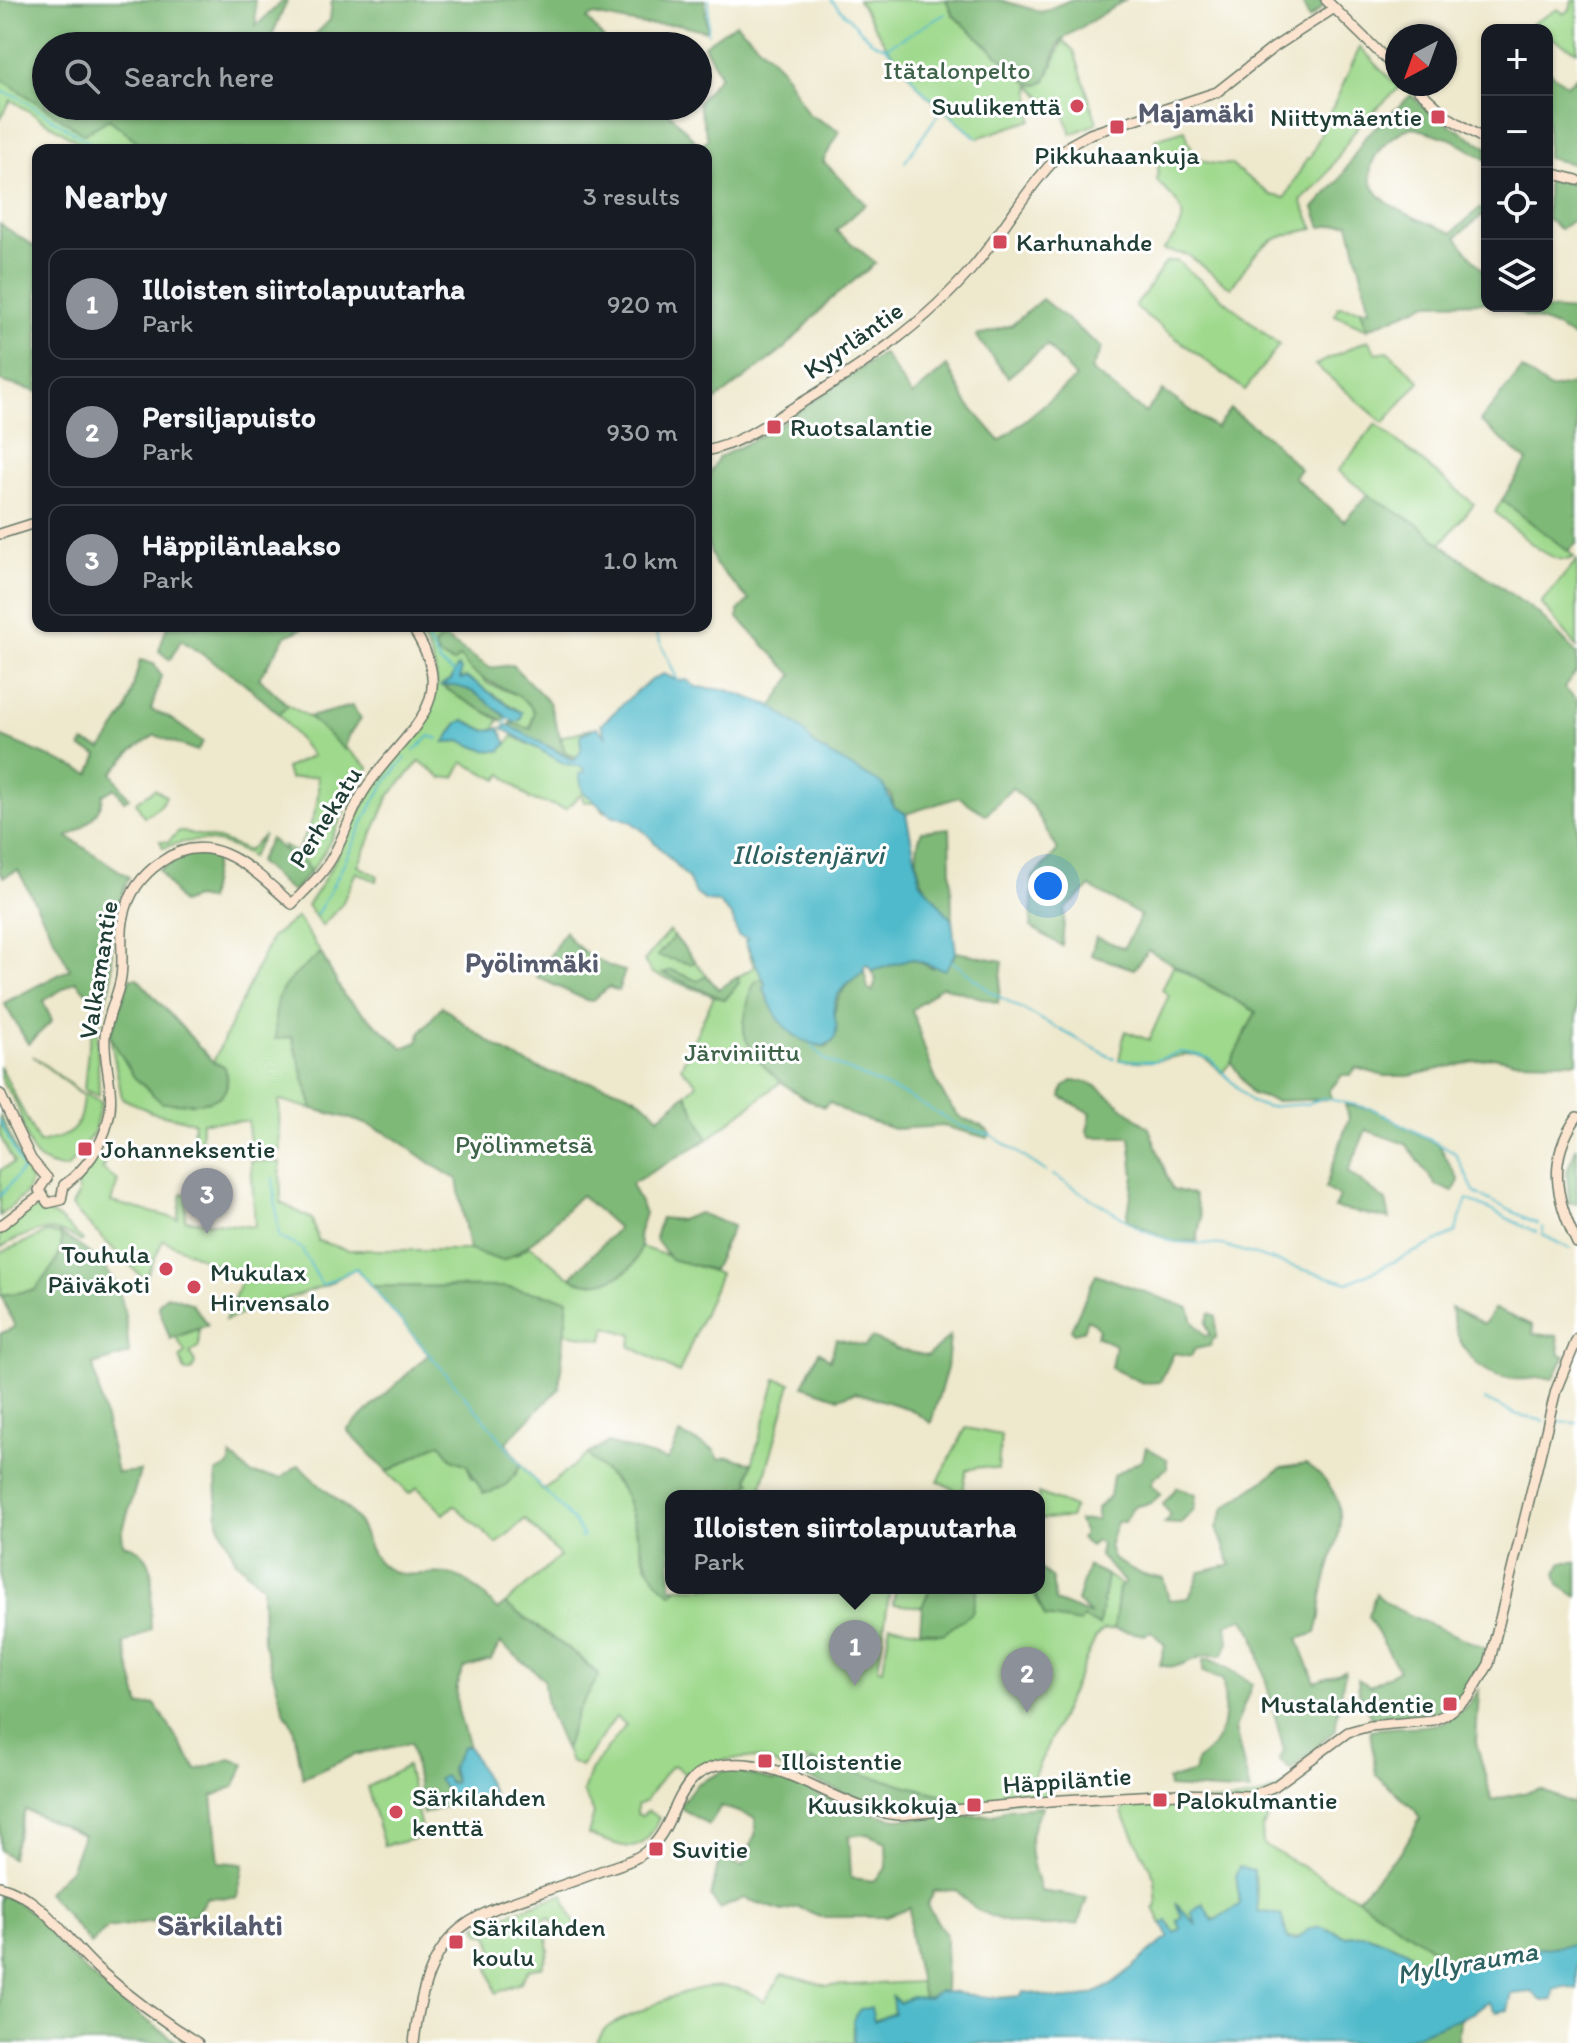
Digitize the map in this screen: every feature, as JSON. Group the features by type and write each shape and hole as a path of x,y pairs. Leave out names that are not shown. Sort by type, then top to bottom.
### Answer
{"street":[{"path":"1326,0 1385,59"},
{"name":"Kyyrläntie","path":"712,449 752,435 853,372 940,302 1001,231 1061,153 1076,141 1217,92 1273,48 1333,9"},
{"path":"1425,96 1448,117 1481,137"},
{"path":"1553,174 1577,180"},
{"path":"0,534 32,524"},
{"name":"Perhekatu","path":"292,904 327,865 362,794 417,728 428,710 432,681 430,663 414,632"},
{"name":"Valkamantie","path":"64,1185 91,1157 108,1123 111,1103 105,1036 121,978 124,914 141,879 177,853 194,848 217,849 248,865 292,904"},
{"path":"0,1094 31,1159 47,1178"},
{"path":"1577,1117 1557,1157 1555,1176 1577,1243"},
{"path":"47,1178 57,1178 64,1185 65,1195 59,1202 48,1203 40,1196 40,1184 47,1178"},
{"path":"0,1226 40,1196"},
{"name":"Häppiläntie","path":"414,2043 427,1974 439,1951 462,1925 481,1913 564,1886 641,1855 658,1838 684,1789 698,1774 713,1767 732,1764 762,1768 867,1809 899,1815 1062,1800 1178,1794 1238,1798 1275,1786 1348,1732 1370,1726 1433,1720 1445,1715 1469,1697 1489,1664 1556,1390 1577,1339"},
{"path":"0,1886 32,1900 101,1972 155,2016 198,2043"}],"green space":[{"path":"0,0 255,0 256,26 284,0 287,1 273,32 32,32 32,99 0,77"},
{"path":"332,0 705,0 707,31 677,24 644,25 594,15 587,19 598,32 318,32 330,20"},
{"name":"Itätalonpelto","path":"858,0 946,0 953,15 1029,83 1038,85 1046,81 1063,40 1074,51 1097,123 1072,134 1060,105 1051,107 1030,84 1032,120 977,138 924,93 887,47"},
{"path":"946,0 1000,0 1042,12 1070,0 1125,0 1064,38 1058,45 1046,81 1038,85 1029,83 953,15"},
{"path":"1301,0 1320,0 1323,7 1309,19"},
{"path":"1572,0 1577,0 1577,51 1553,39 1553,24 1533,24 1558,9 1564,14 1570,10"},
{"path":"736,23 781,67 808,114 840,131 823,161 866,204 836,231 876,263 830,300 785,348 712,403 712,144 702,144 708,139 703,120 712,120 712,85 720,75 712,60 712,40"},
{"path":"1360,47 1385,73 1385,96 1390,96 1358,126 1322,181 1301,201 1314,229 1283,236 1264,246 1231,288 1188,255 1163,250 1179,229 1182,214 1174,199 1157,181 1159,159 1155,139 1185,130 1199,158 1205,162 1230,164 1271,195 1285,198 1307,158 1310,158"},
{"path":"1553,74 1567,85 1577,76 1577,165 1553,159"},
{"path":"0,77 32,99 32,113 11,100 0,119"},
{"path":"1412,96 1434,116 1481,143 1481,156 1451,139 1412,127 1380,149 1371,170 1377,192 1388,203 1452,233 1481,209 1481,216 1456,237 1481,268 1481,302 1428,303 1367,329 1361,309 1370,309 1349,223 1321,227 1314,208 1339,181 1365,137"},
{"path":"43,120 63,120 84,134 110,120 140,144 81,144"},
{"path":"63,120 107,120 84,134"},
{"path":"110,120 676,120 698,144 140,144"},
{"path":"1553,180 1577,185 1577,217 1560,229 1553,224"},
{"path":"0,224 32,245 32,390 0,381"},
{"path":"1177,261 1279,345 1245,390 1135,307 1166,262"},
{"path":"1042,299 1102,348 1091,370 1145,413 1163,391 1216,428 1230,409 1269,438 1300,469 1294,477 1344,521 1368,495 1419,525 1540,615 1577,654 1577,671 1564,688 1577,700 1577,1062 1513,1061 1492,1057 1409,1076 1385,1076 1356,1068 1350,1075 1342,1075 1329,1091 1331,1099 1275,1101 1252,1094 1231,1062 1256,1012 1148,950 1134,969 1091,955 1096,937 1124,948 1141,916 1090,887 1065,909 1062,946 1031,927 1033,877 1058,850 1033,807 1012,788 986,815 959,797 906,814 894,807 891,794 817,747 799,727 772,706 793,675 738,618 738,611 749,600 715,564 712,555 712,470 718,458 770,431 883,353 912,396 947,366 967,403 1000,441 1076,378 1047,345 1008,377 976,336 1012,325"},
{"path":"1338,306 1361,309 1367,329 1335,315"},
{"path":"1575,311 1577,340 1556,327 1515,312"},
{"path":"1368,340 1376,353 1388,351 1420,381 1384,423 1315,365"},
{"path":"1522,369 1550,389 1577,383 1577,543 1568,551 1502,500 1527,461 1480,421"},
{"path":"1376,424 1474,504 1441,544 1419,525 1382,505 1338,471"},
{"path":"1502,500 1574,557 1566,560 1556,558 1533,545 1495,512"},
{"path":"1577,560 1577,647 1541,603"},
{"path":"165,632 295,632 286,636 259,678 288,705 279,714 242,681 181,640 170,660 159,651"},
{"path":"418,632 438,632 443,637 434,646 459,656 488,684 523,697 534,711 530,730 511,723 521,712 466,677 460,679 458,667 450,682 441,686 499,720 495,728 487,731 464,720 456,725 445,742 461,741 484,750 501,751 513,736 554,757 565,752 560,737 597,727 608,810 605,812 595,802 584,802 581,794 566,809 530,799 502,774 498,780 463,762 455,777 441,778 420,761 389,796 358,866 378,876 376,881 356,872 342,904 322,926 307,905 368,797 426,718 434,698 436,677 430,653"},
{"path":"443,637 490,668 512,665 549,702 565,752 577,757 576,760 510,727 511,723 531,729 534,711 517,695 476,674 460,657 453,663 439,656 434,646"},
{"path":"140,660 154,664 161,676 151,710 168,717 203,742 197,751 155,735 132,751 112,773 129,798 124,801 115,788 103,795 95,814 68,837 129,877 112,932 111,981 105,999 98,1006 76,981 43,1001 52,1021 28,1044 4,1003 70,969 18,870 3,877 0,872 0,736 90,774 98,755 81,748 84,742 102,749 127,710"},
{"path":"456,683 488,700 506,717 503,721 444,686"},
{"path":"288,705 309,717 369,768 327,847 310,872 299,858 286,853 283,846 296,853 310,825 318,797 317,776 289,779 286,768 312,756 279,714"},
{"path":"352,706 361,719 348,736 345,750 309,717"},
{"path":"155,789 166,796 161,805 144,817 136,802"},
{"path":"950,828 952,920 927,891 917,856 922,831"},
{"path":"179,831 221,840 248,851 264,835 251,857 229,846 208,841 163,848 160,841 168,842"},
{"path":"270,839 292,857 305,862 310,872 292,892 258,862"},
{"path":"190,853 216,856 208,900 194,898 181,903 159,870"},
{"path":"297,917 321,953 312,961 275,1039 292,1037 313,1109 279,1100 280,1152 250,1150 248,1121 202,1122 201,1150 193,1149 194,1122 151,1112 122,1098 110,1036 130,978 137,978 213,1062 271,938"},
{"path":"565,931 575,944 591,956 625,971 618,991 609,987 592,1001 586,1000 537,977"},
{"name":"Järviniittu","path":"669,931 718,989 754,967 745,941 864,971 843,988 834,1040 708,1139 686,1094 697,1084 681,1067 714,996 652,973 644,961"},
{"path":"674,936 695,961 691,964 657,956"},
{"path":"956,952 1003,961 998,1003 942,986 912,1010 930,1065 949,1104 965,1120 987,1129 990,1133 988,1138 943,1126 894,1129 849,1114 829,1102 824,1107 779,1080 759,1060 746,1039 745,1016 751,990 757,980 762,979 766,985 764,989 780,1019 805,1039 826,1048 834,1040 834,1017 841,993 864,971 868,989 873,991 876,980 871,971 912,959 932,968 952,961"},
{"name":"Pyölinmetsä","path":"321,953 344,996 403,1048 418,1042 420,1033 442,1006 514,1057 541,1069 619,1090 647,1105 659,1117 686,1094 708,1139 631,1184 645,1213 638,1235 641,1247 637,1259 627,1271 594,1283 571,1277 618,1228 581,1195 535,1240 502,1261 469,1250 457,1179 383,1131 313,1109 292,1037 276,1039 275,1022 283,988"},
{"path":"1173,966 1256,1012 1231,1062 1222,1073 1204,1058 1189,1054 1152,1061 1119,1060 1125,1031 1149,1040 1169,995 1162,990"},
{"path":"671,970 698,981 707,976 718,989 738,977 739,983 725,1000 663,973"},
{"path":"130,978 137,978 213,1062 224,1066 227,1080 225,1090 219,1097 199,1103 162,1103 134,1077 110,1036"},
{"path":"106,998 97,1035 99,1096 84,1090 92,1031"},
{"path":"33,1056 83,1094 101,1102 94,1132 67,1168 41,1161 34,1153 19,1110 1,1077 0,1066 39,1143 67,1134 77,1125 83,1096"},
{"path":"1072,1081 1088,1082 1099,1088 1149,1128 1172,1189 1194,1195 1201,1218 1197,1241 1174,1242 1127,1220 1134,1176 1130,1137 1091,1137 1087,1131 1091,1113 1061,1097 1063,1088"},
{"path":"1345,1105 1373,1109 1439,1145 1459,1181 1453,1192 1436,1185 1406,1144 1366,1130 1348,1172 1386,1201 1390,1219 1334,1208 1339,1197 1325,1188 1349,1118"},
{"path":"0,1115 31,1182 24,1195 0,1216 0,1170 14,1163 0,1136"},
{"path":"1577,1146 1577,1203 1569,1203 1567,1171"},
{"path":"95,1157 105,1162 102,1169 118,1181 111,1202 178,1219 182,1193 188,1194 185,1220 255,1227 251,1161 280,1162 281,1203 312,1219 318,1241 348,1250 469,1250 516,1255 530,1246 576,1280 598,1282 623,1271 633,1262 641,1247 720,1274 679,1373 630,1346 633,1335 606,1327 603,1340 565,1333 568,1299 504,1287 371,1286 356,1268 326,1285 225,1320 243,1277 163,1240 145,1280 72,1206 78,1195 77,1182"},
{"path":"34,1206 57,1217 83,1240 81,1242 50,1230 20,1237 0,1248 0,1231"},
{"path":"699,1213 733,1226 713,1270 670,1259 655,1238 661,1218 680,1220"},
{"path":"46,1233 60,1234 61,1242 61,1250 50,1271 35,1290 1,1295 0,1253"},
{"path":"60,1234 80,1246 106,1270 121,1296 124,1313 129,1354 93,1365 117,1473 140,1471 122,1533 123,1544 145,1556 152,1578 151,1629 124,1644 140,1706 155,1704 197,1770 230,1759 245,1764 234,1787 212,1796 219,1862 244,1864 237,1898 207,1897 195,1915 107,1928 91,1944 47,1892 71,1868 83,1835 25,1810 11,1858 0,1850 0,1334 15,1327 1,1295 35,1290 58,1257"},
{"path":"1096,1274 1189,1308 1193,1322 1206,1336 1210,1335 1206,1323 1210,1313 1216,1316 1216,1338 1212,1339 1210,1346 1195,1349 1191,1356 1174,1353 1160,1382 1143,1383 1111,1368 1115,1345 1096,1336 1099,1329 1095,1323 1087,1319 1083,1331 1074,1333 1071,1329"},
{"path":"371,1286 504,1287 568,1299 559,1389 506,1442 521,1464 501,1488 483,1493 467,1465 452,1459 440,1443 387,1472 347,1430 429,1354"},
{"path":"167,1295 191,1303 208,1325 170,1339 158,1305"},
{"path":"1451,1308 1484,1324 1494,1309 1532,1325 1533,1334 1557,1336 1560,1355 1565,1356 1553,1379 1519,1379 1488,1371 1469,1356 1457,1334"},
{"path":"199,1329 199,1346 190,1353 195,1363 192,1371 185,1371 180,1358 185,1352 176,1337"},
{"path":"950,1336 947,1368 931,1423 910,1409 855,1392 839,1398 803,1386 819,1351 830,1360 836,1339 865,1346 872,1338 897,1349 928,1356"},
{"path":"776,1379 791,1383 762,1486 759,1490 742,1490 751,1482 748,1479"},
{"path":"966,1428 1001,1435 998,1469 981,1467 966,1470 964,1490 955,1490 938,1481"},
{"path":"680,1434 714,1450 719,1459 729,1457 752,1463 748,1479 751,1482 742,1490 665,1490 665,1588 645,1560 622,1490 588,1454 608,1443 668,1460"},
{"path":"440,1443 452,1459 467,1465 472,1478 515,1476 521,1464 543,1490 588,1454 625,1493 646,1565 665,1587 665,1594 889,1594 878,1668 883,1669 890,1625 937,1634 972,1613 976,1594 1035,1594 1045,1617 1083,1618 1099,1625 1107,1575 1124,1587 1119,1589 1114,1629 1102,1630 1095,1639 1033,1778 1051,1797 945,1810 947,1796 807,1760 788,1770 766,1760 736,1758 705,1766 689,1777 674,1765 645,1801 637,1805 637,1814 642,1816 648,1811 659,1818 652,1832 638,1845 622,1846 588,1835 594,1813 583,1792 590,1771 626,1725 616,1717 581,1766 570,1761 565,1750 576,1712 599,1675 579,1656 505,1604 560,1556 525,1519 497,1544 454,1505 444,1514 417,1487 409,1494 387,1472"},
{"path":"1146,1447 1167,1459 1167,1468 1153,1479 1151,1485 1161,1494 1151,1503 1133,1507 1125,1522 1117,1522 1109,1546 1114,1560 1143,1575 1163,1578 1169,1600 1189,1598 1200,1572 1231,1565 1217,1528 1224,1508 1281,1468 1306,1464 1326,1481 1337,1499 1340,1516 1338,1534 1322,1594 1316,1633 1298,1639 1315,1682 1345,1671 1335,1730 1291,1770 1279,1760 1284,1751 1254,1635 1243,1618 1227,1624 1229,1643 1222,1656 1203,1656 1174,1666 1160,1665 1165,1645 1151,1631 1145,1635 1114,1629 1119,1588 1125,1583 1099,1555 1101,1544 1096,1541 1090,1546 1081,1539 1084,1534 1079,1521 1097,1520 1097,1508 1110,1496 1113,1476 1143,1459"},
{"path":"231,1456 251,1474 281,1478 299,1465 354,1516 375,1557 386,1568 401,1574 439,1573 462,1578 497,1610 505,1604 579,1657 599,1676 577,1712 565,1750 548,1707 544,1679 500,1643 491,1660 464,1668 459,1678 456,1697 469,1747 463,1746 451,1772 455,1782 441,1783 454,1803 423,1814 411,1743 355,1755 303,1778 293,1726 285,1713 263,1641 262,1586 236,1561 218,1522 216,1473 230,1465"},
{"path":"1177,1487 1196,1495 1194,1509 1180,1524 1164,1523 1170,1515 1163,1504"},
{"path":"1045,1496 1074,1507 1070,1518 1045,1519"},
{"path":"1562,1562 1577,1562 1577,1597 1559,1585 1556,1573"},
{"path":"1088,1566 1107,1575 1099,1626 1083,1618 1080,1623 1045,1617 1035,1594 1045,1594 1045,1573 1052,1578 1055,1601 1091,1615 1077,1601"},
{"path":"1376,1593 1411,1616 1489,1651 1482,1670 1460,1697 1426,1716 1412,1719 1371,1718 1359,1692 1358,1679 1370,1686 1399,1670 1368,1616"},
{"path":"895,1594 927,1594 922,1607 893,1604"},
{"path":"927,1594 976,1594 972,1613 943,1634 920,1630 922,1607"},
{"path":"1208,1659 1252,1684 1235,1729 1250,1792 1169,1787 1168,1780 1195,1772 1196,1761 1214,1745 1223,1725 1223,1680 1203,1672 1203,1661"},
{"path":"1479,1690 1476,1742 1492,1800 1540,1789 1573,1804 1577,1794 1577,1944 1520,1951 1481,1965 1457,1965 1357,1898 1403,1849 1420,1819 1415,1810 1376,1775 1370,1730 1444,1722 1467,1705"},
{"path":"813,1761 947,1796 945,1810 904,1808 868,1801 795,1773"},
{"name":"Särkilahden kenttä","path":"407,1766 423,1837 384,1846 367,1787"},
{"path":"728,1769 775,1782 780,1779 862,1811 896,1819 994,1815 1007,1809 1043,1806 1033,1829 1030,1848 1040,1891 1087,1898 1078,1924 1045,1926 1012,1923 981,1912 957,1890 934,1891 927,1906 946,1935 945,1994 923,1998 910,1935 910,1908 887,1917 822,1917 798,1907 782,1911 744,1898 720,1909 711,1897 719,1859 743,1866 755,1835 755,1818 721,1806 709,1825 679,1807 696,1784","holes":["867,1834 886,1842 887,1868 874,1881 851,1878 849,1836"]},
{"path":"1289,1782 1262,1828 1263,1844 1357,1898 1457,1965 1456,1970 1441,1967 1434,1974 1406,1950 1366,1934 1344,1936 1334,1931 1309,1929 1303,1937 1288,1938 1281,1915 1258,1911 1255,1877 1236,1875 1241,1904 1215,1920 1199,1905 1197,1926 1177,1904 1182,1917 1181,1929 1175,1933 1167,1921 1162,1924 1154,1908 1157,1906 1155,1878 1122,1813 1126,1803 1230,1801 1270,1792"},
{"path":"563,1894 576,1927 560,1936 551,1917 544,1920 549,1951 542,1967 528,1970 520,1983 496,1993 489,1969 496,1957 488,1934 481,1934 476,1926"},
{"path":"0,1895 23,1906 98,1982 179,2043 0,2043"},
{"path":"783,1974 827,1986 921,1982 923,1998 900,2003 893,1997 894,2013 873,2021 859,2014 853,2020 854,2043 597,2043 612,2024 682,1993 715,1986 732,1987 764,2001"},
{"path":"1460,2017 1458,2043 1394,2043"}],"water":[{"path":"457,667 461,669 460,679 473,681 522,712 521,720 514,722 480,696 463,688 440,686 451,680"},
{"name":"Illoistenjärvi","path":"664,674 678,681 687,680 696,687 727,690 772,706 799,727 817,747 883,785 894,807 906,814 920,881 952,920 956,952 945,970 912,959 871,971 868,965 863,967 864,971 845,986 835,1001 834,1040 824,1046 802,1039 778,1018 745,941 748,939 738,936 732,916 718,902 706,901 695,893 688,878 646,833 630,821 612,815 583,792 579,774 585,772 582,767 565,764 502,728 509,725 574,761 581,751 581,734 597,727 607,738 601,724 639,689"},
{"path":"464,720 486,731 499,728 507,744 501,751 484,750 461,741 445,742 458,723"},
{"path":"463,1746 469,1747 495,1797 487,1805 480,1801 454,1803 438,1779 444,1776 450,1784 455,1782 451,1768"},
{"path":"1239,1867 1253,1871 1258,1911 1281,1915 1288,1939 1296,1940 1309,1929 1320,1926 1344,1936 1366,1934 1406,1950 1434,1973 1437,1963 1455,1970 1457,1965 1481,1965 1520,1951 1577,1944 1577,1990 1564,1987 1554,1990 1553,2000 1542,2001 1532,1992 1512,1994 1508,2010 1496,2012 1488,2002 1475,2012 1394,2043 854,2043 853,2020 860,2009 871,2008 874,2021 894,2013 892,1997 899,2003 911,1997 928,1998 939,1991 997,1998 1021,1996 1023,1992 1059,1999 1092,1994 1119,1978 1169,1937 1162,1924 1167,1921 1175,1933 1181,1929 1177,1920 1182,1917 1176,1903 1197,1926 1191,1912 1203,1903 1213,1921 1240,1904 1236,1875"}],"waterway":[{"path":"708,32 709,0"},
{"path":"831,0 872,42 886,47 924,92 977,138"},
{"path":"887,47 945,14"},
{"path":"0,91 17,96 32,106"},
{"path":"905,162 941,110"},
{"path":"54,120 92,144"},
{"path":"424,632 440,663 454,673"},
{"path":"656,632 678,681"},
{"path":"505,724 508,718"},
{"path":"414,751 430,736 438,739"},
{"path":"316,915 379,794 406,758"},
{"path":"952,961 991,992 1114,1059"},
{"path":"812,1045 825,1060 907,1096 960,1126 991,1135 1047,1172"},
{"path":"1119,1060 1154,1061 1181,1052 1199,1055 1210,1059 1251,1102 1266,1107 1306,1104 1324,1098 1373,1109 1455,1153 1475,1193 1538,1224"},
{"path":"0,1121 23,1169 0,1196"},
{"path":"1053,1175 1141,1229 1174,1242 1222,1245 1348,1283 1455,1233 1467,1199 1536,1232"},
{"path":"273,1178 279,1237 301,1248 322,1285 356,1268 530,1476 570,1517 583,1536 580,1538"},
{"path":"1542,1227 1543,1235 1570,1249"},
{"path":"1485,1400 1518,1415 1544,1421"},
{"path":"1550,1422 1577,1423"}],"place":[{"name":"Suulikenttä","path":"1077,106"},
{"name":"Niittymäentie","path":"1438,117"},
{"name":"Pikkuhaankuja","path":"1117,127"},
{"name":"Karhunahde","path":"1000,242"},
{"name":"Ruotsalantie","path":"774,427"},
{"name":"Johanneksentie","path":"85,1149"},
{"name":"Häppilänlaakso","path":"207,1234"},
{"name":"Touhula Päiväkoti","path":"166,1269"},
{"name":"Mukulax Hirvensalo","path":"194,1287"},
{"name":"Illoisten siirtolapuutarha","path":"855,1686"},
{"name":"Mustalahdentie","path":"1450,1704"},
{"name":"Persiljapuisto","path":"1027,1713"},
{"name":"Illoistentie","path":"765,1761"},
{"name":"Palokulmantie","path":"1160,1800"},
{"name":"Kuusikkokuja","path":"974,1805"},
{"name":"Särkilahden kenttä","path":"396,1812"},
{"name":"Suvitie","path":"656,1849"},
{"name":"Särkilahden koulu","path":"456,1942"}],"district":[{"name":"Majamäki","path":"1196,112"},
{"name":"Pyölinmäki","path":"532,962"},
{"name":"Särkilahti","path":"220,1924"}],"water label":[{"name":"Myllyrauma","path":"1467,1962"}]}
